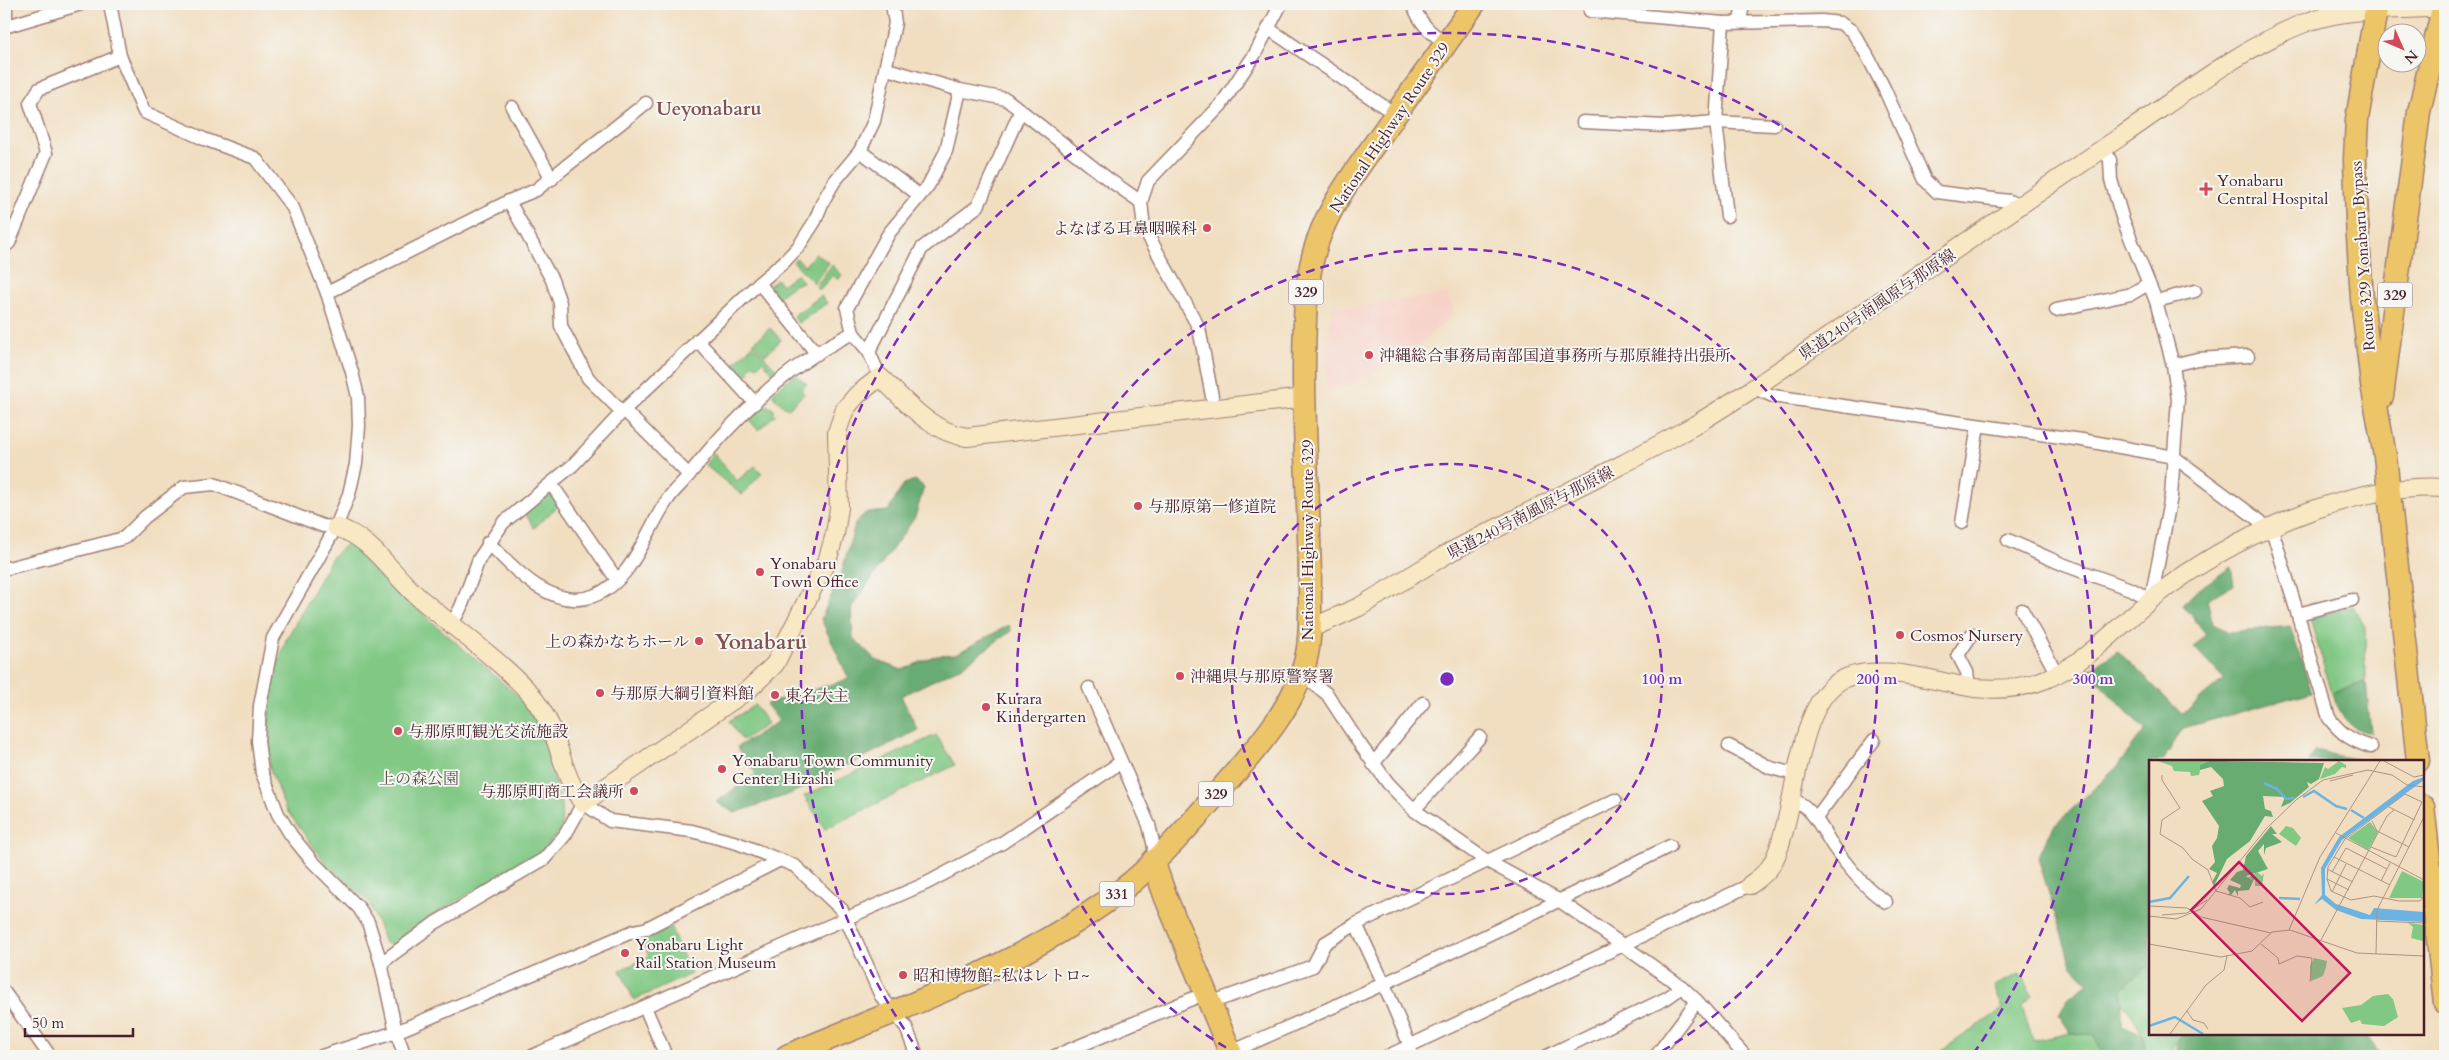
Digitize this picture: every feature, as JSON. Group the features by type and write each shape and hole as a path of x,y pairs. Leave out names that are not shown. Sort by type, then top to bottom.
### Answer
{"highway":[{"name":"National Highway Route 329","path":"1153,861 1187,828 1275,723 1301,674 1307,656 1310,592 1304,398 1305,306 1309,272 1319,238 1344,189 1474,4"},
{"name":"Route 329 Yonabaru Bypass","path":"2380,420 2420,112 2444,6"},
{"name":"Route 329 Yonabaru Bypass","path":"2377,7 2357,119 2355,159 2362,299 2372,384 2380,420 2418,760"},
{"path":"2424,815 2445,1003"},
{"path":"1153,861 1166,898 1231,1054"},
{"name":"331","path":"787,1056 978,974 1056,934 1118,893 1153,861"}],"street":[{"path":"6,4 5,26 81,4"},
{"path":"110,4 120,56 144,112 204,139 255,158 293,208 327,293 352,372 358,397 359,426 352,479 336,527 273,638 260,706 258,741 262,773 278,814 291,836 312,861 359,908 368,922 381,963 396,1032 405,1056"},
{"path":"452,624 461,607 478,559 488,542 514,513 552,485 623,411 697,340 785,261 798,246 815,221 834,182 860,151 874,121 887,68 895,23 892,4"},
{"path":"1214,407 1199,328 1144,228 1141,202 1148,181 1221,105 1270,29 1281,4"},
{"path":"1414,4 1420,20 1427,30 1446,43"},
{"path":"1740,22 1744,4"},
{"name":"県道240号南風原与那原線","path":"1309,629 1359,607 1452,551 1625,463 1695,425 1754,388 2104,148 2240,57 2274,37 2301,24 2324,16 2377,7 2444,6"},
{"path":"1590,11 1723,23 1840,22 1852,31 1867,55 1925,180 1937,192 2009,201 2020,206"},
{"path":"1723,23 1716,122 1727,216"},
{"path":"1270,29 1395,114"},
{"path":"4,247 9,242 46,153 30,103 39,89 120,56"},
{"path":"887,68 960,90 1006,99 1108,179 1141,202"},
{"path":"960,90 946,151 928,186 919,194 889,233 847,308 853,333 869,352 880,377 930,422 955,436 967,437 1304,398"},
{"path":"327,293 509,201 536,190 646,103"},
{"path":"512,107 552,178"},
{"path":"869,352 922,248 978,206 1021,110"},
{"path":"1583,122 1665,126 1716,122 1774,125"},
{"path":"2104,148 2110,160 2111,180 2123,220 2156,301 2173,365 2178,399 2171,496 2151,600"},
{"path":"860,151 919,194"},
{"path":"509,201 552,280 560,303 561,326 588,378 689,475"},
{"path":"759,283 817,354"},
{"path":"2056,310 2131,294 2148,284"},
{"path":"2156,301 2195,291"},
{"path":"488,542 527,578 540,588 559,597 591,597 606,590 627,570 668,499 725,430 755,403 817,354 853,333"},
{"path":"697,340 755,403"},
{"path":"2173,365 2197,359 2248,356"},
{"path":"381,963 435,923 544,859 565,835 583,803 749,689 775,664 828,558 835,534 839,508 837,432 845,409 857,395 880,377"},
{"path":"1754,388 1773,396 2082,440 2174,457 2268,528 2274,536 2329,718 2339,732 2351,740 2371,747"},
{"path":"1962,523 1978,426"},
{"path":"4,569 124,538 145,517 184,487 214,484 324,526 348,530 362,540 415,594 520,681 534,698 550,726 570,781 583,803 610,822 692,831 738,843 795,866 811,880 842,910 881,996 906,1027 917,1056"},
{"path":"552,485 618,580"},
{"path":"1388,1056 1410,1051 1750,885 1770,868 1778,853 1793,800 1812,716 1835,684 1847,678 1870,673 1910,675 1970,686 2001,688 2028,685 2057,674 2081,659 2191,569 2268,528 2320,508 2388,492 2445,488"},
{"path":"2008,540 2062,564 2133,590 2151,600"},
{"path":"2298,614 2352,600"},
{"path":"2022,610 2057,674"},
{"path":"1970,686 1968,672 1958,655 1972,634"},
{"path":"1301,674 1327,694 1374,764 1414,810 1487,861 1560,901 1682,987 1697,1001 1745,1056"},
{"path":"1089,688 1150,825 1154,847 1153,861"},
{"path":"1374,764 1422,703"},
{"path":"1414,810 1480,737"},
{"path":"1816,818 1874,740"},
{"path":"1729,746 1771,768 1798,775"},
{"path":"532,1056 846,920 982,856 1028,827 1121,762"},
{"path":"1055,1056 1208,998 1313,966 1325,943 1356,924 1615,800"},
{"path":"1793,800 1803,804 1816,818 1834,847 1874,894 1886,902"},
{"path":"1231,1054 1560,901 1670,846"},
{"path":"322,1056 396,1032 634,931 645,929 780,860"},
{"path":"1356,924 1384,984 1410,1051"},
{"path":"1546,1056 1668,998 1682,987"},
{"path":"4,992 50,1056"},
{"path":"1656,1056 1697,1001"},
{"path":"645,1007 666,1056"}],"shaded area":[{"path":"1447,294 1454,312 1413,352 1346,387 1327,391 1326,356 1332,304 1352,308"}],"green space":[{"path":"815,253 829,263 814,283 793,261 796,258 805,266"},
{"path":"832,265 842,275 838,280 833,275 819,290 816,286"},
{"path":"797,274 803,282 794,285 777,298 768,287 777,279 782,285"},
{"path":"821,296 827,303 798,323 793,316"},
{"path":"770,328 781,340 765,355 753,343"},
{"path":"753,345 779,372 775,375 763,361 757,366 754,364 748,369 750,372 738,381 728,369"},
{"path":"794,374 807,384 801,390 804,394 788,409 774,397 773,393"},
{"path":"762,403 775,410 773,412 775,415 758,430 746,416"},
{"path":"714,453 737,481 755,466 762,473 742,495 705,465"},
{"path":"915,480 924,487 915,517 851,608 853,638 876,660 902,670 936,655 956,654 1009,625 1011,631 961,667 901,696 918,730 790,794 735,813 716,802 756,774 737,747 779,721 766,704 849,679 821,619 842,571 855,524 865,513 888,511 904,484"},
{"path":"548,491 559,505 534,528 524,511"},
{"name":"上の森公園","path":"348,543 430,620 524,701 540,728 561,804 562,829 539,854 426,919 393,946 385,943 369,902 327,865 285,808 270,769 267,728 274,676 286,640 332,557"},
{"path":"2231,567 2234,585 2207,599 2213,624 2229,632 2290,626 2312,692 2183,728 2164,760 2149,760 2149,968 2145,967 2122,990 2122,1026 2143,1035 2147,1056 2105,1056 2093,1035 2071,1033 2059,1015 2069,997 2088,983 2071,965 2038,858 2052,828 2116,768 2145,730 2087,671 2118,651 2182,714 2224,679 2194,647 2206,634 2183,605 2196,591"},
{"path":"2353,606 2365,627 2366,682 2332,693 2310,619"},
{"path":"2366,682 2371,733 2350,724 2342,714 2332,693"},
{"path":"755,705 768,724 742,740 729,721"},
{"path":"936,735 955,765 825,829 804,796"},
{"path":"2315,751 2359,760 2310,760"},
{"path":"669,924 691,974 634,1000 620,970 649,957 641,937"},
{"path":"2145,966 2149,968 2149,1035 2182,1035 2167,1056 2147,1056 2140,1030 2134,1019 2121,1001 2094,972"},
{"path":"2020,974 2032,995 2022,1006 2033,1041 2071,1033 2093,1035 2105,1056 1936,1056 1936,1054 2003,1009 1994,986"},
{"path":"2182,1035 2366,1035 2381,1056 2174,1056 2178,1041"}],"place":[{"name":"Yonabaru Central Hospital","path":"2206,189"},
{"name":"よなばる耳鼻咽喉科","path":"1207,228"},
{"name":"沖縄総合事務局南部国道事務所与那原維持出張所","path":"1369,355"},
{"name":"与那原第一修道院","path":"1138,506"},
{"name":"Yonabaru Town Office","path":"760,572"},
{"name":"Cosmos Nursery","path":"1900,635"},
{"name":"上の森かなちホール","path":"699,641"},
{"name":"沖縄県与那原警察署","path":"1180,676"},
{"name":"与那原大綱引資料館","path":"600,693"},
{"name":"東名大主","path":"775,695"},
{"name":"Kurara Kindergarten","path":"986,707"},
{"name":"与那原町観光交流施設","path":"398,731"},
{"name":"Yonabaru Town Community Center Hizashi","path":"722,769"},
{"name":"与那原町商工会議所","path":"634,791"},
{"name":"Yonabaru Light Rail Station Museum","path":"625,953"},
{"name":"昭和博物館~私はレトロ~","path":"903,975"}],"district":[{"name":"Ueyonabaru","path":"709,108"},
{"name":"Yonabaru","path":"761,642"}]}
